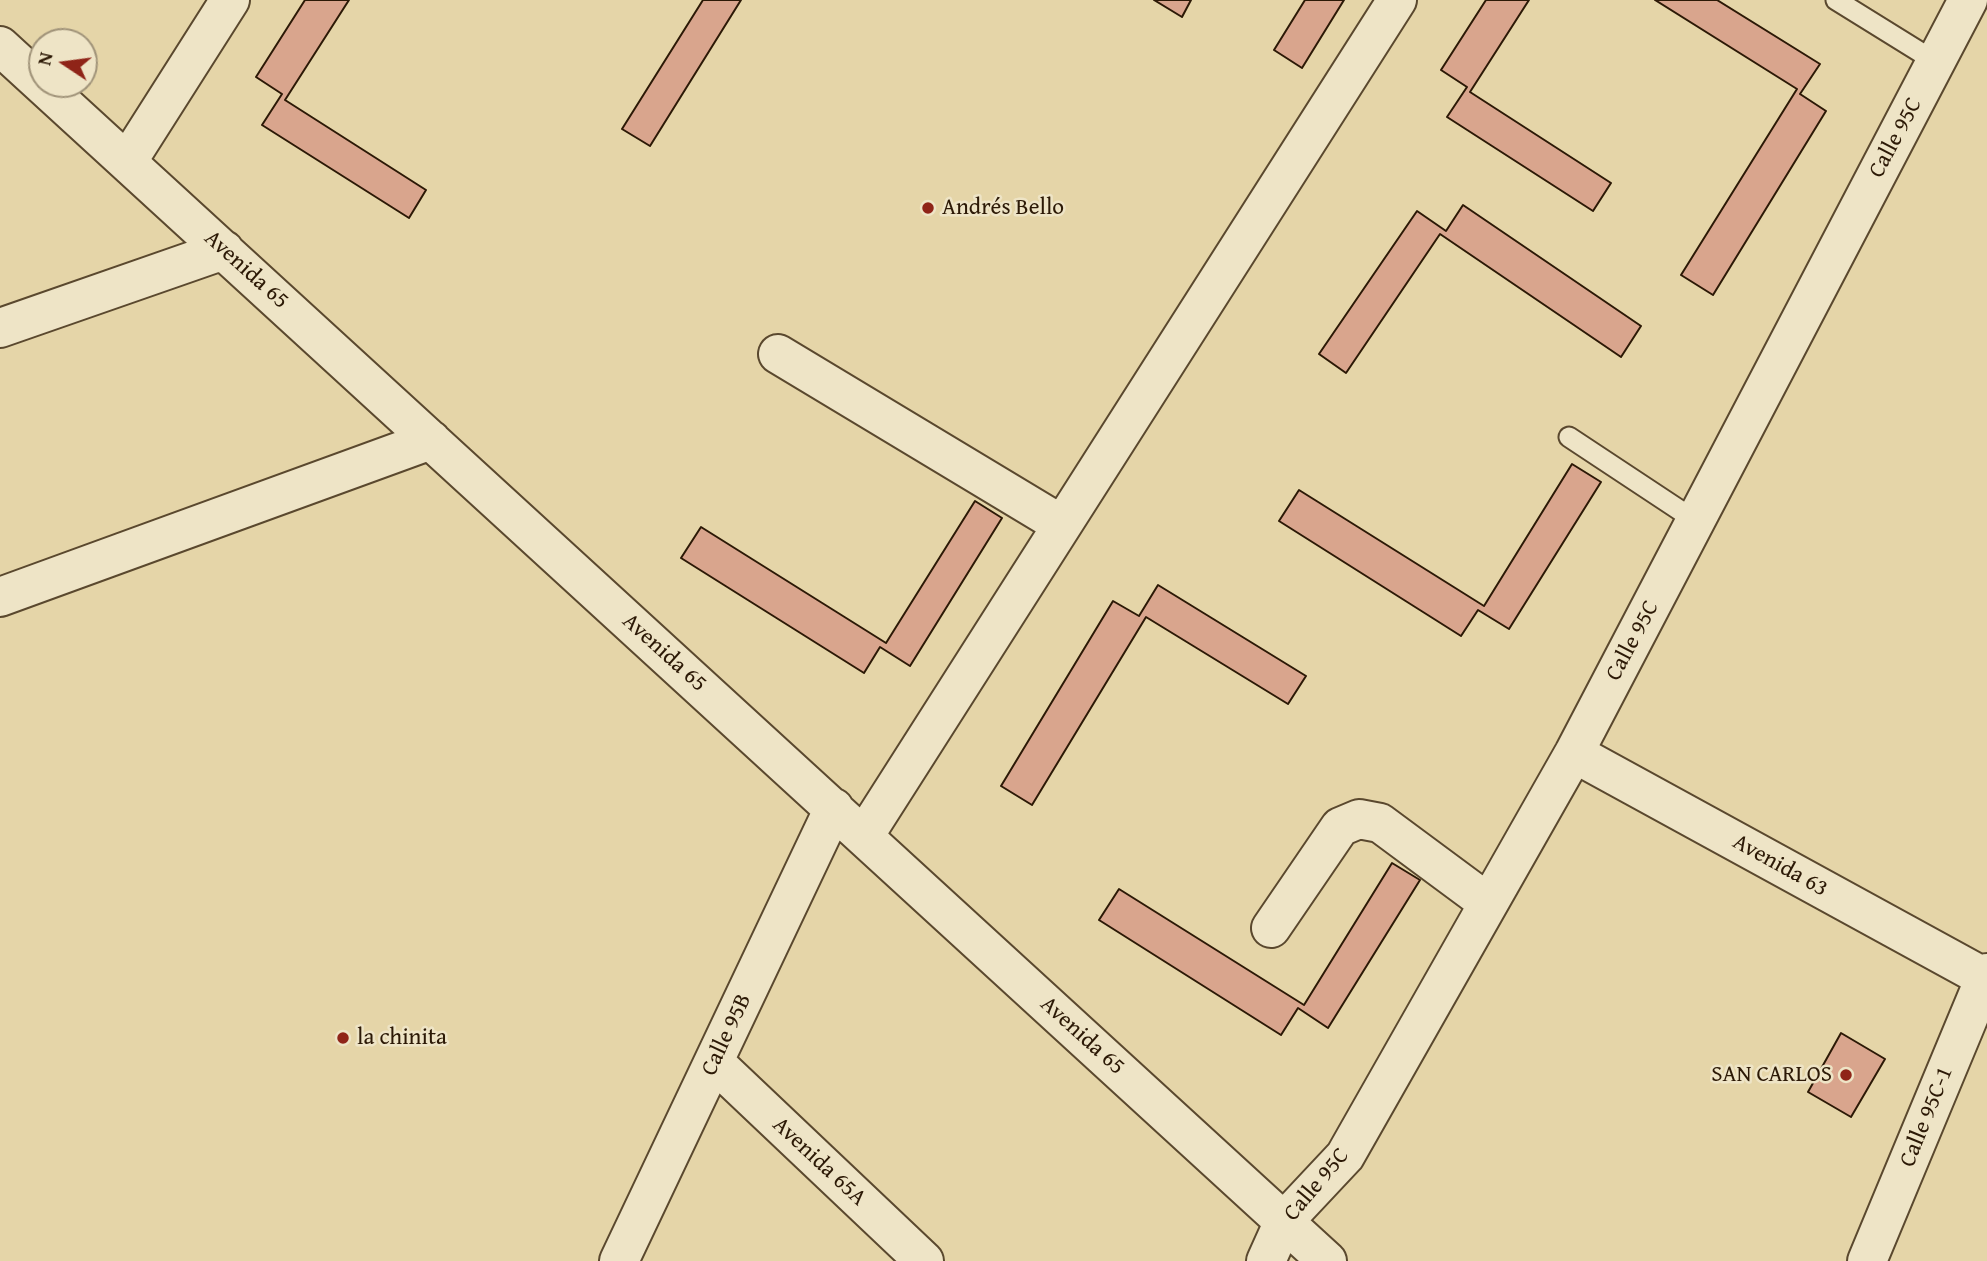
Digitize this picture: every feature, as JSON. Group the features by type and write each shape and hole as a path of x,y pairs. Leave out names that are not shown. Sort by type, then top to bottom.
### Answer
{"street":[{"path":"127,162 230,0"},
{"path":"863,836 1397,0"},
{"name":"Calle 95C","path":"1266,1261 1284,1221 1345,1156 1574,753 1968,0"},
{"name":"Avenida 65","path":"0,46 1327,1261"},
{"path":"0,328 224,250"},
{"path":"778,354 1062,525"},
{"path":"0,597 431,440"},
{"name":"Avenida 63","path":"1574,753 1986,977"},
{"name":"Calle 95B","path":"619,1261 834,808"},
{"path":"1270,928 1340,827 1359,819 1380,823 1488,903"},
{"name":"Calle 95C-1","path":"1867,1261 1986,977"},
{"name":"Avenida 65A","path":"714,1062 924,1261"}],"lane":[{"path":"1836,0 1936,62"},
{"path":"1569,437 1696,521"}],"building":[{"path":"305,0 349,0 285,100 426,190 409,218 262,125 282,94 256,77"},
{"path":"703,0 741,0 650,146 622,129"},
{"path":"1154,0 1191,0 1182,17"},
{"path":"1305,0 1344,0 1302,68 1274,50"},
{"path":"1486,0 1529,0 1470,92 1611,183 1593,211 1447,117 1467,87 1441,70"},
{"path":"1655,0 1717,0 1820,64 1800,94 1826,111 1713,295 1681,275 1797,89"},
{"path":"1463,205 1641,326 1621,357 1440,234 1346,373 1319,354 1417,211 1446,231"},
{"path":"1572,464 1601,482 1509,629 1478,610 1461,636 1279,521 1299,490 1484,606"},
{"path":"975,501 1002,518 910,666 880,647 864,673 681,558 701,527 886,643"},
{"path":"1158,585 1306,676 1288,704 1146,617 1032,805 1001,786 1113,601 1139,616"},
{"path":"1392,863 1420,880 1328,1028 1298,1008 1281,1035 1099,920 1119,889 1304,1005"},
{"name":"SAN CARLOS","path":"1841,1033 1885,1059 1851,1117 1808,1092"}],"place":[{"name":"Andrés Bello","path":"928,208"},
{"name":"la chinita","path":"343,1038"},
{"name":"SAN CARLOS","path":"1846,1075"}]}
